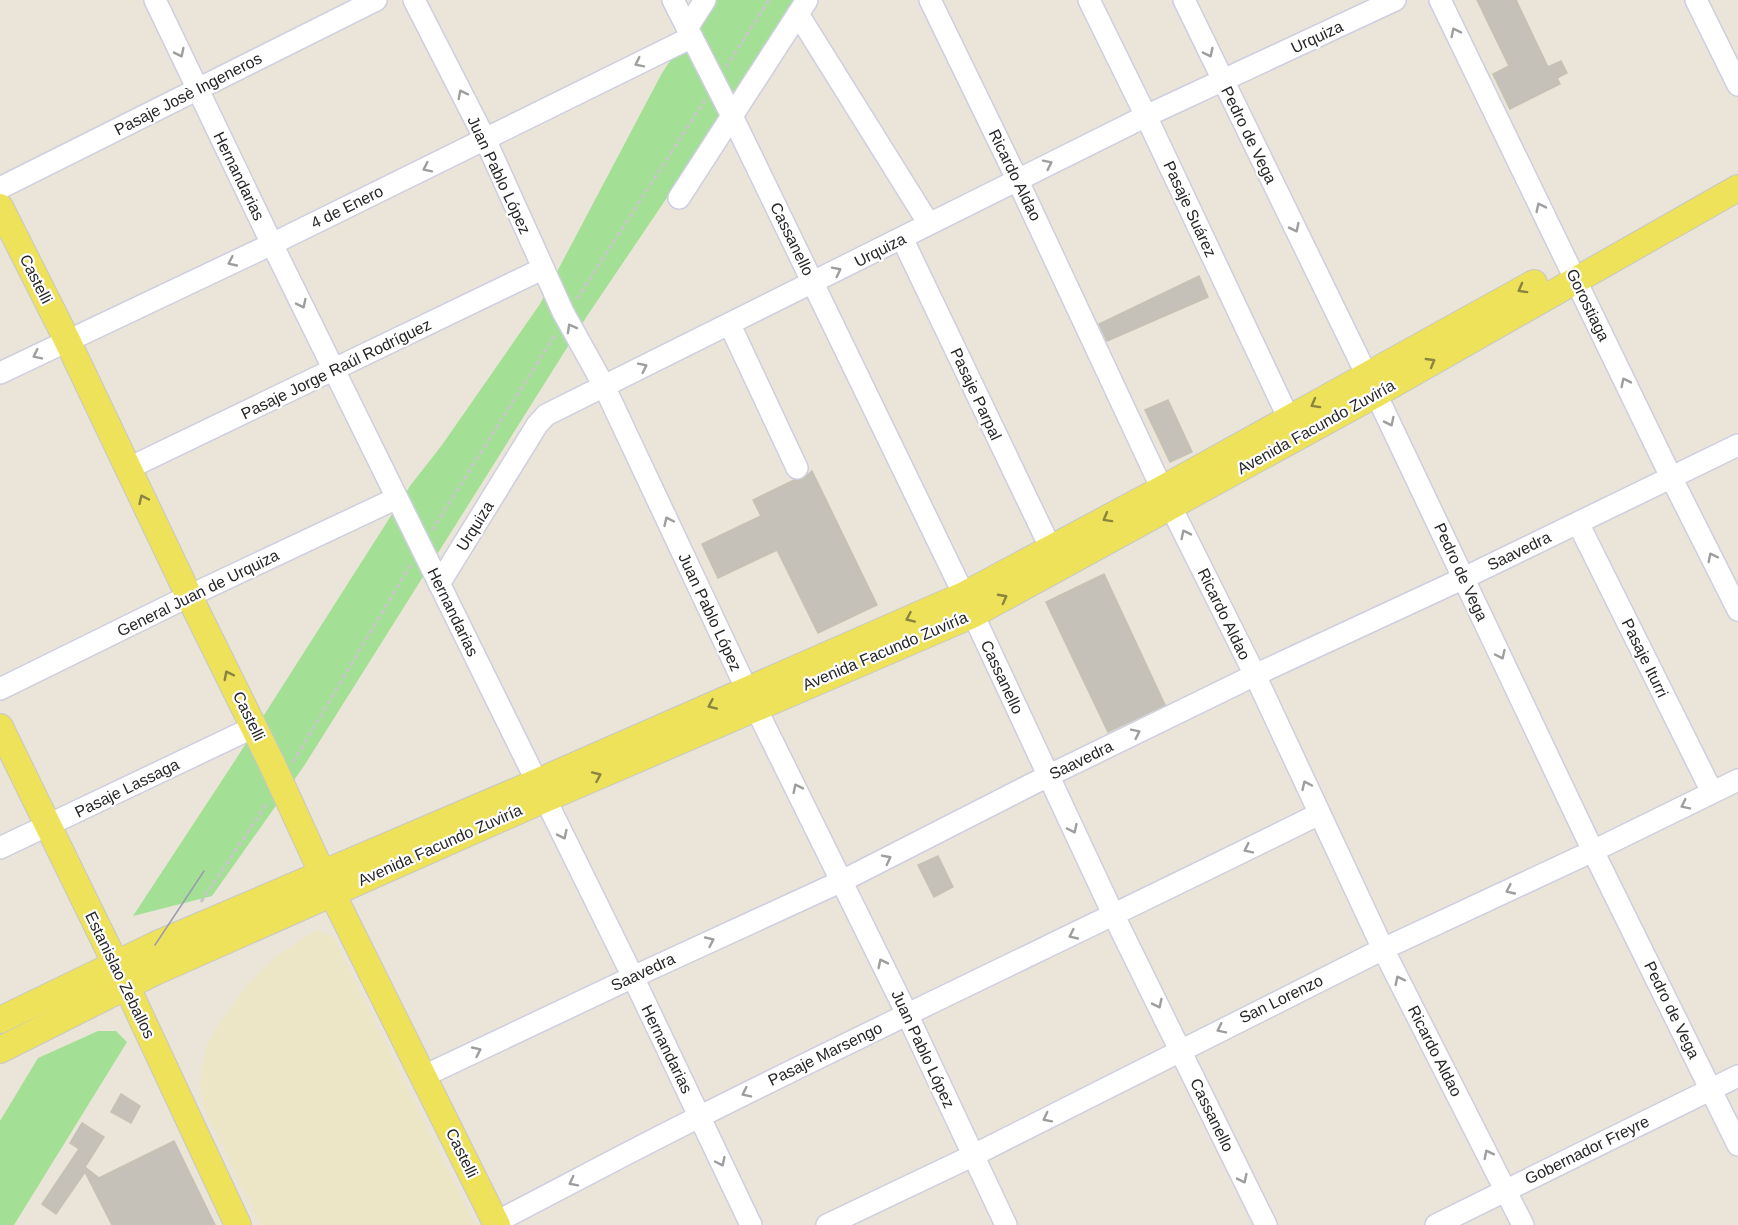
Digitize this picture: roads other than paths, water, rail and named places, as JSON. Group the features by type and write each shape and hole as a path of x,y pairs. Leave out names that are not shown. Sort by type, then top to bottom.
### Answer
{"main road":[{"name":"Avenida Facundo Zuviría","path":"0,1050 328,884 968,605 1167,498 1571,272 1738,169"},
{"name":"Avenida Facundo Zuviría","path":"1571,272 1738,188"},
{"name":"Castelli","path":"0,207 67,340 328,884 497,1224"},
{"name":"Avenida Facundo Zuviría","path":"968,605 1050,549 1167,498 1289,418 1371,385"},
{"name":"Estanislao Zeballos","path":"0,727 127,987 238,1225"},
{"name":"Avenida Facundo Zuviría","path":"0,1020 115,963 256,903 328,884"},
{"path":"178,1097 151,1023 149,995 155,972 174,951 230,924 256,903"}],"street":[{"name":"Hernandarias","path":"155,0 272,244 633,977 750,1225"},
{"name":"Pasaje Josè Ingeneros","path":"0,188 376,0"},
{"name":"Juan Pablo López","path":"414,0 485,139 565,318 604,387 752,698 907,1014 1006,1225"},
{"name":"Cassanello","path":"674,0 716,82 968,605 1114,916 1266,1225"},
{"path":"689,33 705,0"},
{"name":"Ricardo Aldao","path":"930,0 1167,498 1255,675 1383,949 1523,1225"},
{"name":"Pasaje Suárez","path":"1089,0 1289,418"},
{"name":"Pedro de Vega","path":"1184,0 1464,578 1593,851 1738,1145"},
{"name":"Urquiza","path":"439,584 537,425 546,415 730,325 1017,179 1395,0"},
{"name":"Gorostiaga","path":"1440,0 1671,477 1738,609"},
{"path":"1696,0 1738,85"},
{"path":"679,198 803,7 929,224"},
{"name":"4 de Enero","path":"0,373 272,244 485,139 689,33"},
{"name":"Pasaje Parpal","path":"902,238 1050,549"},
{"name":"Pasaje Jorge Raúl Rodríguez","path":"129,468 542,269"},
{"path":"730,325 797,468"},
{"name":"Saavedra","path":"424,1076 842,881 1048,776 1255,675 1464,578 1738,445"},
{"name":"General Juan de Urquiza","path":"0,688 397,498"},
{"name":"Pasaje Iturri","path":"1578,523 1712,792"},
{"name":"Pasaje Lassaga","path":"0,848 254,727"},
{"name":"San Lorenzo","path":"827,1225 972,1156 1383,949 1738,780"},
{"name":"Pasaje Marsengo","path":"497,1224 700,1116 1319,814"},
{"name":"Gobernador Freyre","path":"1436,1225 1738,1076"}],"tram line":[{"path":"155,945 204,871"}]}
